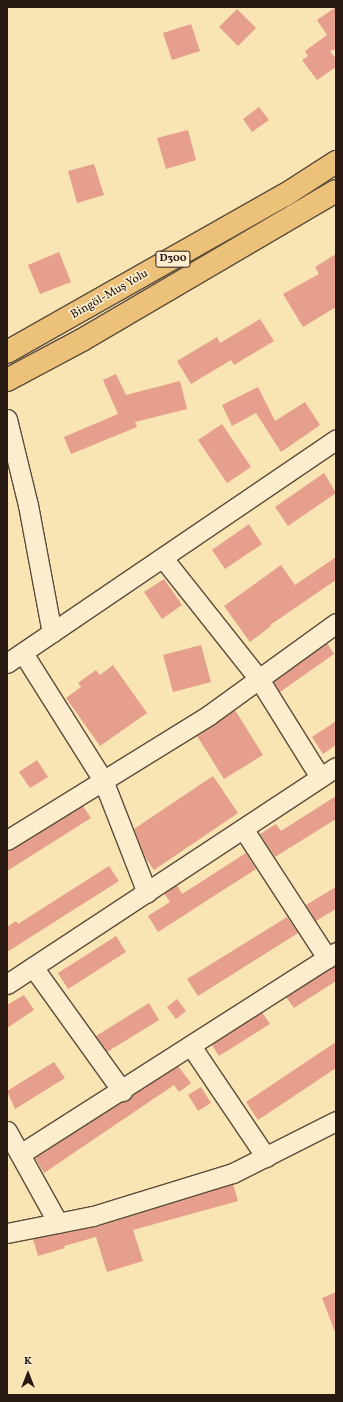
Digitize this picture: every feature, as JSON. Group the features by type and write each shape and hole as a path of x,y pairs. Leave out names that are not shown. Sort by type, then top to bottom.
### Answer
{"highway":[{"name":"Bingöl-Muş Yolu","path":"7,352 285,195 336,162"},
{"name":"Bingöl-Muş Yolu","path":"7,380 82,340 336,191"}],"street":[{"path":"7,419 28,505 52,633"},
{"path":"7,663 336,439"},
{"path":"163,558 259,679 320,777"},
{"path":"7,840 210,715 336,623"},
{"path":"23,653 103,780 147,893"},
{"path":"7,984 244,830 336,767"},
{"path":"22,1153 122,1091 332,955 244,830"},
{"path":"33,967 122,1091"},
{"path":"192,1046 266,1157"},
{"path":"7,1233 93,1216 233,1173 336,1121"},
{"path":"7,1131 22,1153 58,1223"}],"building":[{"path":"336,7 336,49 330,51 336,59 336,67 317,80 302,60 308,56 305,51 327,35 317,20"},
{"path":"237,9 256,28 238,46 219,27"},
{"path":"191,24 200,51 172,60 163,33"},
{"path":"259,107 269,120 252,132 243,119"},
{"path":"188,130 196,160 166,169 157,138"},
{"path":"94,164 104,195 77,203 68,171"},
{"path":"59,252 71,282 40,294 28,265"},
{"path":"336,254 336,307 303,327 283,294 319,274 315,267"},
{"path":"260,319 274,341 234,365 231,360 191,384 177,361 217,337 220,343"},
{"path":"116,374 126,395 180,381 187,409 135,422 137,427 71,454 64,437 118,414 103,380"},
{"path":"258,387 275,421 305,402 320,425 281,452 256,413 232,426 222,405"},
{"path":"222,424 251,467 227,483 198,440"},
{"path":"324,473 336,493 288,526 275,507"},
{"path":"249,524 262,544 225,569 212,550"},
{"path":"336,557 336,580 270,625 271,626 250,642 224,606 281,565 295,585"},
{"path":"164,579 182,605 162,619 144,592"},
{"path":"327,643 334,654 280,692 274,682"},
{"path":"201,645 211,682 173,692 163,655"},
{"path":"113,665 147,713 100,746 66,698 81,687 78,683 96,670 100,675"},
{"path":"235,710 263,755 224,779 197,736"},
{"path":"336,721 336,745 323,754 312,737"},
{"path":"37,760 48,777 30,788 19,772"},
{"path":"213,776 238,813 154,870 145,857 134,829"},
{"path":"336,796 336,819 275,857 260,834 276,824 281,831"},
{"path":"83,806 91,818 7,871 7,851"},
{"path":"246,853 256,869 158,932 148,916 170,902 164,893 177,885 182,894"},
{"path":"109,866 119,881 7,952 7,927 16,921 18,924"},
{"path":"336,887 336,909 316,921 306,905"},
{"path":"287,917 298,933 198,996 187,979"},
{"path":"116,936 126,952 68,989 58,973"},
{"path":"336,965 336,981 294,1008 286,997"},
{"path":"24,995 34,1010 7,1028 7,1005"},
{"path":"177,999 186,1011 176,1019 167,1007"},
{"path":"149,1003 159,1020 107,1052 96,1036"},
{"path":"262,1012 270,1024 219,1056 212,1045"},
{"path":"336,1042 336,1068 258,1120 246,1102"},
{"path":"54,1062 65,1078 15,1109 7,1091"},
{"path":"178,1066 191,1083 179,1092 174,1085 44,1173 35,1158"},
{"path":"201,1087 211,1103 198,1111 188,1095"},
{"path":"233,1184 238,1201 133,1230 143,1261 107,1272 96,1237 64,1246 65,1248 38,1256 33,1239 96,1227"},
{"path":"336,1292 336,1332 335,1332 322,1298"}]}
